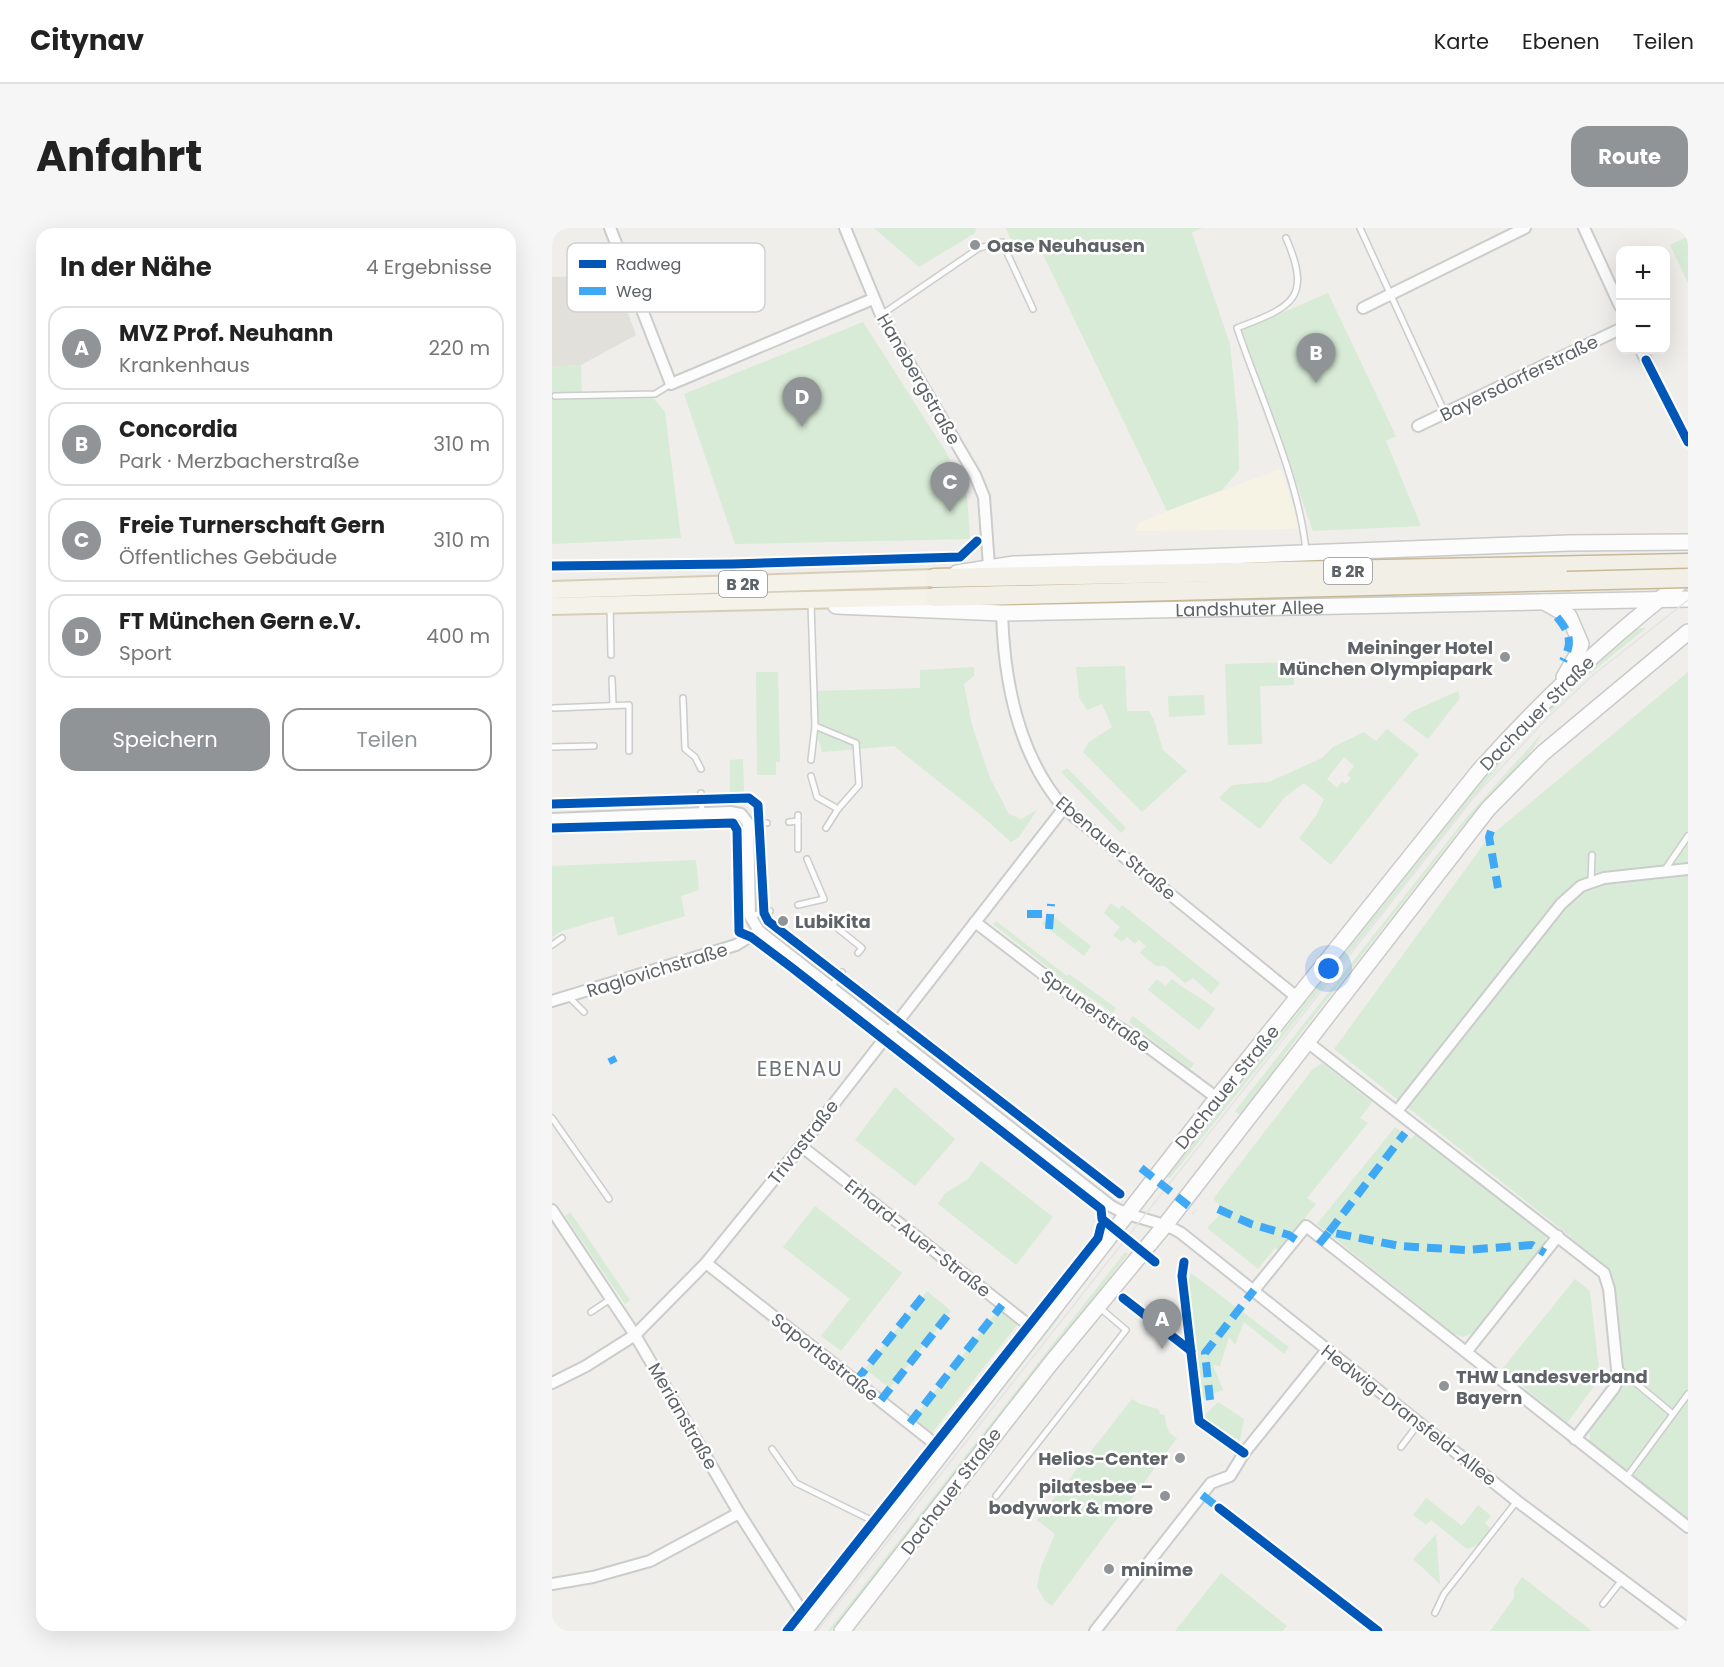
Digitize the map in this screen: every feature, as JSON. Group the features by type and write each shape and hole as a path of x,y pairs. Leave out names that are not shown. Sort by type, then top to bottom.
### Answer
{"highway":[{"name":"Landshuter Allee","path":"934,597 1570,573 1688,563"},
{"name":"Landshuter Allee","path":"934,578 1570,573 1688,578"}],"main road":[{"name":"Landshuter Allee","path":"552,590 934,578 989,566 1306,552 1568,543 1688,542"},
{"name":"Dachauer Straße","path":"807,1628 1125,1215 1478,772 1552,695 1659,600 1688,578"},
{"name":"Landshuter Allee","path":"552,606 934,597"},
{"name":"Landshuter Allee","path":"811,600 833,606 1002,614 1688,599"},
{"path":"1544,602 1569,616 1581,644 1577,656 1552,695"},
{"name":"Dachauer Straße","path":"842,1631 964,1472 1166,1224 1488,809 1543,753 1688,632"}],"street":[{"path":"610,228 616,243"},
{"name":"Hanebergstraße","path":"844,228 881,315 975,475 984,497 989,566"},
{"path":"1362,308 1525,228"},
{"path":"1584,228 1617,300"},
{"path":"643,312 671,384 873,299"},
{"name":"Bayersdorferstraße","path":"1418,426 1616,331"},
{"name":"Ebenauer Straße","path":"1002,614 1005,670 1023,740 1040,775 1064,808 1299,999"},
{"name":"Trivastraße","path":"552,1383 586,1366 635,1335 706,1263 801,1146 1064,808"},
{"path":"552,819 702,813 744,819 750,916 759,931 1125,1215"},
{"path":"1398,1110 1561,904 1581,886 1604,878 1688,869"},
{"name":"Sprunerstraße","path":"975,922 1082,1004 1140,1041 1217,1098"},
{"name":"Raglovichstraße","path":"552,1001 736,945 759,931"},
{"name":"Dachauer Straße","path":"1306,1041 1398,1110 1604,1273 1608,1286 1618,1368"},
{"name":"Erhard-Auer-Straße","path":"801,1146 1035,1330"},
{"name":"Merianstraße","path":"552,1210 635,1335 807,1628"},
{"name":"Hedwig-Dransfeld-Allee","path":"1125,1215 1166,1224 1254,1290 1517,1501 1688,1629"},
{"path":"1254,1290 1306,1226 1688,1527"},
{"path":"1467,1351 1558,1236"},
{"name":"Saportastraße","path":"706,1263 944,1451"},
{"path":"1095,1631 1211,1483 1230,1476 1244,1454 1327,1350"},
{"path":"1575,1439 1614,1388 1618,1368"},
{"path":"552,1584 593,1577 650,1561 739,1513"}],"lane":[{"path":"1360,228 1445,413"},
{"path":"1286,238 1299,274 1296,292 1285,307 1276,313 1237,328 1285,465 1304,536 1306,552"},
{"path":"881,315 979,248 1002,242 1033,309"},
{"path":"555,396 654,394 671,384"},
{"path":"811,600 815,726 811,760"},
{"path":"610,605 611,655"},
{"path":"612,679 613,705"},
{"path":"683,698 685,749 695,757 701,769"},
{"path":"554,708 629,705 629,751"},
{"path":"815,726 856,743 859,784 838,809 826,828"},
{"path":"552,747 594,746"},
{"path":"811,776 817,797 838,809"},
{"path":"701,794 702,813"},
{"path":"789,822 798,818 798,849"},
{"path":"744,819 767,823"},
{"path":"1664,871 1688,836"},
{"path":"1591,883 1592,855"},
{"path":"798,905 824,899 807,859"},
{"path":"750,916 770,911"},
{"path":"831,923 862,948 858,952"},
{"path":"552,945 562,938"},
{"path":"831,987 842,972"},
{"path":"569,997 584,1012"},
{"path":"552,1118 609,1199"},
{"path":"591,1312 612,1298"},
{"path":"996,1496 1126,1330 1098,1306"},
{"path":"1618,1368 1673,1414"},
{"path":"1626,1478 1688,1394"},
{"path":"1401,1447 1419,1423"},
{"path":"772,1449 796,1483 873,1521 881,1531"},
{"path":"1435,1613 1444,1594 1517,1501"},
{"path":"1603,1604 1622,1580"}],"shaded area":[{"path":"552,277 567,277 567,312 628,312 636,335 581,365 552,367"},
{"path":"1281,469 1301,529 1135,531 1138,524 1167,511"}],"green space":[{"path":"874,228 976,228 975,233 919,267"},
{"path":"1006,228 1202,228 1192,233 1230,344 1238,424 1239,470 1222,490 1167,511 1036,240 1015,249"},
{"path":"1688,236 1688,283 1670,245"},
{"path":"1328,293 1396,436 1386,441 1421,526 1313,531 1242,330"},
{"path":"863,322 946,452 967,496 970,539 735,544 684,394"},
{"path":"581,365 582,399 653,398 665,412 681,538 552,544 552,367"},
{"path":"1412,597 1393,600 1084,608 985,603"},
{"path":"1636,628 1646,628 1587,676 1510,752 1170,1178 1167,1177 1508,748 1554,702"},
{"path":"1293,662 1294,685 1260,686 1262,744 1228,745 1225,664"},
{"path":"1125,666 1127,711 1149,711 1163,750 1187,771 1142,812 1083,752 1089,742 1112,727 1102,704 1087,710 1079,697 1076,667"},
{"path":"974,667 974,676 964,684 972,725 990,778 1009,814 1021,819 1037,810 1019,837 1011,842 894,746 822,752 815,726 816,691 920,688 920,670"},
{"path":"756,672 778,672 780,762 776,762 776,775 757,775"},
{"path":"1688,672 1688,1527 1592,1452 1588,1423 1614,1388 1604,1273 1566,1233 1334,1049 1489,837"},
{"path":"1458,691 1460,698 1428,739 1403,720 1411,712"},
{"path":"1204,695 1205,715 1169,717 1168,696"},
{"path":"1387,729 1419,754 1331,865 1299,838 1316,816 1324,799 1304,783 1284,798 1260,829 1219,798 1232,785 1269,782 1322,758 1333,747 1364,732 1376,741","holes":["1344,757 1354,766 1347,775 1351,778 1346,784 1342,781 1337,788 1327,779"]},
{"path":"1542,733 1514,772 1457,833 1297,1038 1248,1106 1240,1115 1235,1111 1466,818"},
{"path":"743,759 744,792 730,792 730,760"},
{"path":"1067,768 1126,828 1121,833 1061,772"},
{"path":"696,860 699,890 681,896 685,916 618,936 613,916 562,931 552,937 552,866"},
{"path":"1111,903 1119,909 1122,905 1220,983 1211,994 1193,978 1185,983 1165,966 1156,966 1140,953 1146,946 1139,940 1135,944 1127,937 1122,942 1113,935 1120,927 1104,913"},
{"path":"1050,914 1091,946 1084,956 1042,924"},
{"path":"996,921 1067,976 1069,974 1116,1008 1113,1013 1068,983 993,924"},
{"path":"1157,979 1165,986 1172,979 1215,1009 1199,1030 1148,990"},
{"path":"1133,1016 1194,1064 1190,1069 1129,1022"},
{"path":"1322,1063 1372,1102 1360,1118 1368,1123 1307,1198 1316,1204 1279,1251 1275,1248 1258,1269 1207,1228 1225,1209 1213,1199 1312,1070"},
{"path":"895,1087 955,1139 915,1186 855,1140"},
{"path":"1395,1127 1411,1139 1417,1133 1546,1236 1544,1244 1473,1333 1463,1337 1454,1334 1317,1224"},
{"path":"981,1161 1053,1217 1016,1265 938,1204 945,1193 968,1179"},
{"path":"815,1206 902,1273 841,1351 821,1336 850,1299 783,1247"},
{"path":"570,1212 630,1300 625,1304 565,1216"},
{"path":"1125,1252 1128,1254 831,1631 828,1631"},
{"path":"1191,1273 1289,1347 1284,1354 1244,1322 1235,1345 1229,1337 1220,1366 1213,1365 1223,1390 1201,1399 1188,1282"},
{"path":"1575,1279 1590,1291 1600,1378 1567,1423 1502,1369"},
{"path":"927,1291 951,1311 890,1388 865,1369"},
{"path":"1002,1305 1021,1320 928,1438 910,1423"},
{"path":"1054,1313 1060,1317 812,1631 1017,1370"},
{"path":"1132,1399 1158,1409 1160,1414 1165,1415 1168,1429 1177,1438 1052,1606 1045,1601 1037,1587 1041,1567 1055,1534 1037,1520"},
{"path":"1218,1402 1244,1419 1240,1441 1202,1418"},
{"path":"1426,1498 1462,1526 1478,1505 1491,1516 1485,1523 1491,1529 1478,1545 1467,1549 1431,1520 1426,1525 1413,1515"},
{"path":"1436,1534 1440,1584 1413,1559"},
{"path":"1221,1573 1287,1626 1283,1631 1175,1631"},
{"path":"1522,1577 1592,1631 1490,1631 1514,1598 1514,1589"}],"tram line":[{"path":"817,1631 1474,797 1547,718 1593,675 1688,600"}],"marked path":[{"path":"1557,617 1569,638 1563,661"},
{"path":"1491,831 1489,837 1498,888"},
{"path":"1049,929 1051,904"},
{"path":"1027,914 1050,914"},
{"path":"611,1057 614,1063"},
{"path":"1329,1232 1405,1133"},
{"path":"1141,1168 1195,1211"},
{"path":"1218,1209 1251,1224 1289,1235 1302,1244"},
{"path":"1319,1244 1329,1232 1400,1246 1465,1250 1532,1245 1545,1253"},
{"path":"1210,1400 1205,1353 1254,1290"},
{"path":"856,1381 927,1291"},
{"path":"910,1423 1002,1305"},
{"path":"881,1400 951,1311"},
{"path":"1202,1495 1224,1512"}],"cycle path":[{"path":"1646,360 1688,442"},
{"path":"552,566 733,564 960,557 977,541"},
{"path":"552,804 749,798 758,805 764,913 768,921 1120,1194"},
{"path":"552,828 733,823 737,830 739,932 751,937 791,967 1101,1209 1102,1219 1155,1262"},
{"path":"787,1631 1098,1238 1101,1226"},
{"path":"1184,1262 1182,1276 1199,1421 1244,1453"},
{"path":"1123,1298 1191,1351"},
{"path":"1219,1508 1378,1631"}],"place":[{"name":"Oase Neuhausen","path":"975,245"},
{"name":"Concordia","path":"1316,383"},
{"name":"FT München Gern e.V.","path":"802,427"},
{"name":"Freie Turnerschaft Gern","path":"950,512"},
{"name":"Meininger Hotel München Olympiapark","path":"1505,657"},
{"name":"LubiKita","path":"783,921"},
{"name":"MVZ Prof. Neuhann","path":"1162,1349"},
{"name":"THW Landesverband Bayern","path":"1444,1386"},
{"name":"Helios-Center","path":"1180,1458"},
{"name":"pilatesbee – bodywork & more","path":"1165,1496"},
{"name":"minime","path":"1109,1569"}],"district":[{"name":"EBENAU","path":"800,1068"}]}
